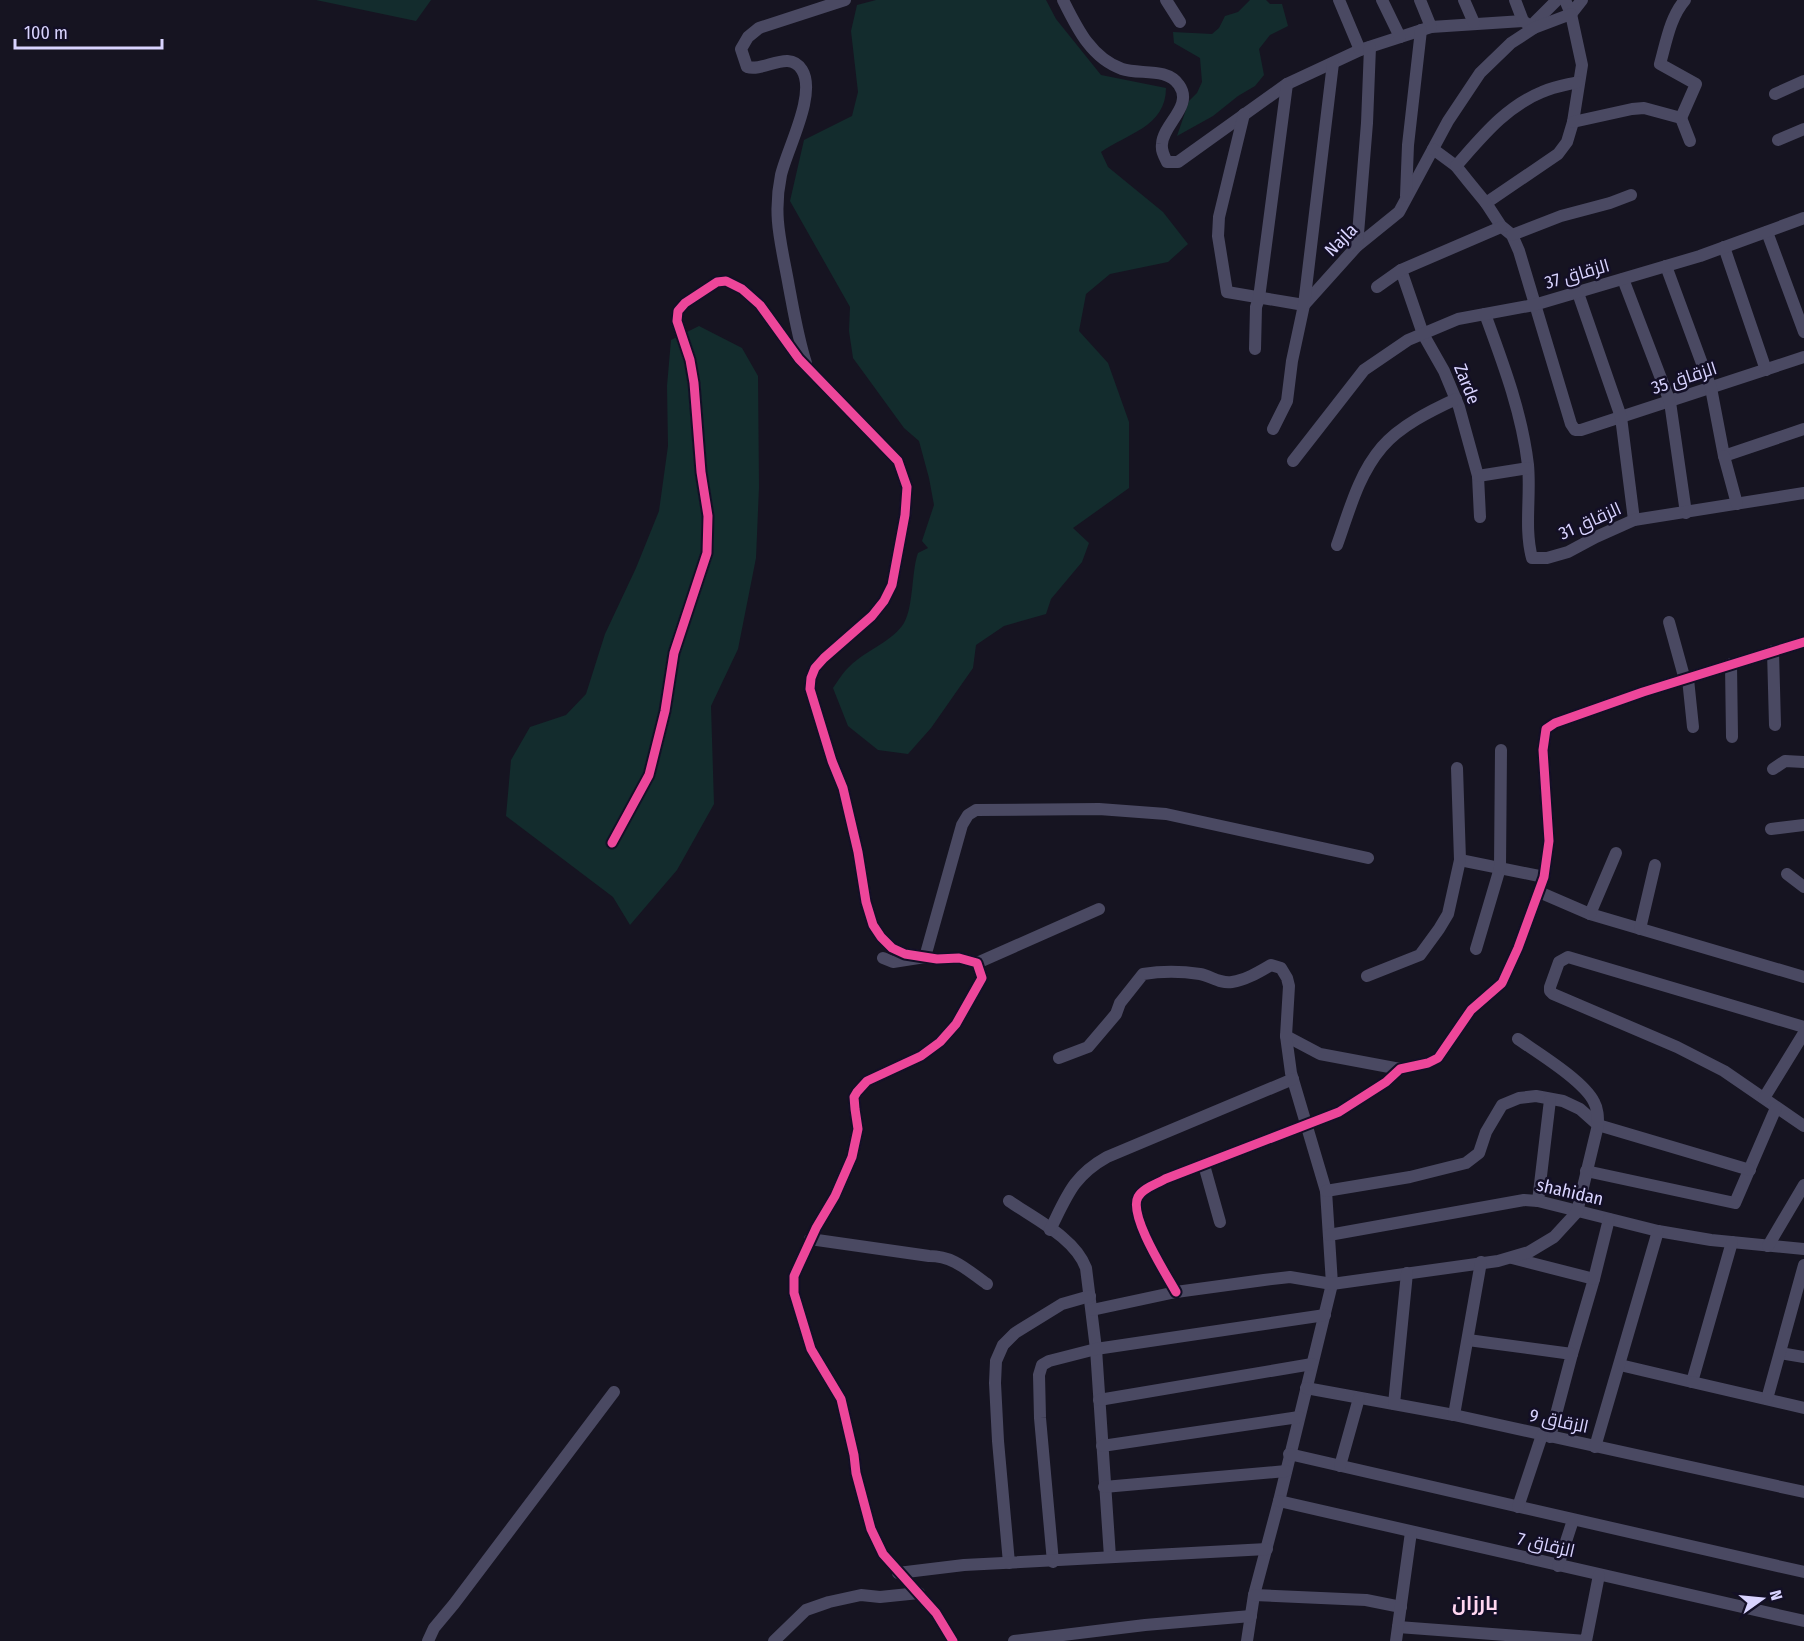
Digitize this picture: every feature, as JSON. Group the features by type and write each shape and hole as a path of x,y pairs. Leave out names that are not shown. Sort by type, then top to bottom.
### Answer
{"street":[{"path":"807,367 794,318 777,220 781,175 804,103 806,85 802,71 795,63 785,60 754,69 747,68 741,49 748,37 759,28 845,0"},
{"path":"1063,0 1083,39 1101,58 1123,69 1157,73 1179,84 1182,105 1164,136 1162,144 1167,162 1178,162 1287,84 1365,49 1426,28 1523,21 1534,28 1535,22 1557,0"},
{"path":"1166,0 1180,22"},
{"path":"1339,0 1365,49 1367,123 1357,246"},
{"path":"1382,0 1401,37"},
{"path":"1406,200 1408,145 1426,28 1420,0"},
{"path":"1464,0 1474,23"},
{"path":"1515,0 1523,21"},
{"path":"1486,202 1558,154 1567,142 1573,122 1582,65 1571,14 1565,0"},
{"path":"1571,14 1582,0"},
{"path":"1685,0 1678,8 1671,24 1657,67 1696,84 1681,118 1690,141"},
{"name":"Najla","path":"1304,305 1357,246 1399,213 1448,121 1480,73 1510,43 1534,28 1571,14"},
{"path":"1273,429 1287,401 1292,361 1304,305 1333,63"},
{"path":"1775,94 1804,81"},
{"path":"1456,166 1493,124 1521,103 1542,92 1578,82"},
{"path":"1255,349 1256,307 1287,84"},
{"path":"1573,122 1644,108 1681,118"},
{"path":"1244,114 1219,218 1218,236 1227,292 1304,305"},
{"path":"1778,140 1804,129"},
{"path":"1433,149 1456,166 1486,202 1501,227 1512,235 1519,251 1534,305"},
{"path":"1512,235 1562,216 1630,195"},
{"name":"الزقاق 37","path":"1293,460 1364,370 1408,340 1458,319 1534,305 1578,293 1724,247 1804,218"},
{"path":"1377,287 1401,270 1501,227"},
{"path":"1767,232 1804,332"},
{"path":"1724,247 1766,370"},
{"path":"1666,266 1711,388 1724,456 1737,504"},
{"name":"Zarde","path":"1401,270 1423,334 1444,371 1456,399 1478,476 1480,517"},
{"path":"1623,279 1670,402 1686,513"},
{"path":"612,843 649,775 665,711 674,653 707,553 708,516 701,472 694,383 690,360 677,321 678,311 704,289 717,282 726,281 742,289 760,305 807,367 898,461 907,488 905,515 892,585 884,602 872,616 815,668 810,689 832,761 843,788 858,852 866,902 873,925 892,948 905,954 959,958 977,963 1099,909"},
{"path":"1578,293 1621,417 1634,520"},
{"name":"الزقاق 35","path":"1534,305 1571,424 1575,430 1670,402 1804,357"},
{"name":"الزقاق 31","path":"1485,314 1508,377 1524,437 1528,468 1528,542 1532,558 1546,558 1568,552 1634,520 1804,493"},
{"path":"1337,545 1357,488 1382,447 1428,412 1456,399"},
{"path":"1724,456 1804,429"},
{"path":"1478,476 1528,468"},
{"path":"1669,622 1687,679 1693,727"},
{"path":"1286,1036 1320,1054 1400,1068 1428,1063 1438,1058 1471,1010 1502,983 1518,948 1544,877 1549,841 1543,750 1546,729 1555,723 1804,642"},
{"path":"1773,651 1775,725"},
{"path":"1731,664 1732,737"},
{"path":"1476,949 1500,868 1501,750"},
{"path":"1773,769 1785,762 1804,762"},
{"path":"1368,976 1420,955 1448,914 1460,860 1456,768"},
{"path":"925,957 962,825 968,815 976,810 1099,809 1166,814 1368,858"},
{"path":"1771,829 1804,825"},
{"path":"1590,914 1616,853"},
{"path":"1460,860 1544,877"},
{"path":"1640,929 1655,865"},
{"path":"1787,874 1804,887"},
{"path":"1539,892 1590,914 1804,977"},
{"path":"884,958 893,962 925,957"},
{"path":"1804,1027 1568,957 1559,962 1550,987 1553,994 1677,1047 1724,1071 1804,1126"},
{"path":"953,1641 936,1613 882,1554 871,1530 856,1473 841,1399 811,1349 794,1293 794,1276 810,1239 835,1196 852,1157 858,1129 854,1097 867,1081 921,1056 940,1042 956,1024 982,978 977,963"},
{"path":"1059,1058 1088,1047 1116,1014 1120,1004 1143,974 1160,971 1203,974 1214,980 1230,983 1247,978 1271,965 1281,968 1287,978 1289,986 1286,1036 1293,1079 1326,1191 1332,1284 1289,1454 1280,1501 1254,1595 1247,1641"},
{"path":"1764,1098 1804,1033"},
{"path":"1092,1310 1176,1292 1290,1277 1332,1284 1481,1262 1529,1252 1554,1237 1577,1212 1598,1125 1598,1112 1594,1101 1578,1083 1518,1039"},
{"path":"1176,1292 1148,1243 1136,1206 1138,1197 1165,1179 1339,1112 1386,1082 1400,1068"},
{"path":"1050,1230 1072,1187 1092,1166 1107,1157 1293,1079"},
{"path":"1326,1191 1410,1177 1466,1163 1479,1153 1486,1132 1502,1106 1520,1098 1536,1096 1563,1101 1580,1109 1598,1125 1750,1170"},
{"path":"1538,1201 1550,1100"},
{"path":"1586,1171 1735,1203 1776,1108"},
{"path":"1204,1165 1220,1222"},
{"path":"1768,1245 1804,1185"},
{"name":"shahidan","path":"1329,1235 1524,1200 1538,1201 1658,1231 1731,1242 1804,1249"},
{"path":"1009,1201 1072,1245 1082,1256 1086,1268 1096,1349 1110,1557"},
{"path":"1518,1507 1546,1436 1572,1354 1609,1220"},
{"path":"1595,1447 1658,1231"},
{"path":"810,1239 928,1256 943,1256 955,1261 987,1284"},
{"path":"1692,1382 1731,1242"},
{"path":"1511,1257 1594,1279"},
{"path":"1454,1415 1481,1262"},
{"path":"1767,1399 1804,1265"},
{"path":"1394,1404 1407,1273"},
{"path":"1009,1563 997,1430 994,1383 996,1360 1003,1345 1015,1333 1062,1304 1090,1296"},
{"path":"1053,1562 1040,1418 1039,1374 1042,1365 1049,1361 1096,1349 1325,1315"},
{"path":"1468,1340 1572,1354"},
{"path":"1780,1353 1804,1357"},
{"path":"1099,1400 1312,1364"},
{"path":"1620,1365 1804,1408"},
{"name":"الزقاق 9","path":"1306,1388 1454,1415 1804,1492"},
{"path":"428,1641 434,1628 614,1392"},
{"path":"1340,1466 1359,1398"},
{"path":"1102,1446 1299,1417"},
{"path":"1289,1454 1804,1572"},
{"path":"1104,1487 1286,1471"},
{"name":"الزقاق 7","path":"1280,1501 1804,1621"},
{"path":"1558,1566 1573,1520"},
{"path":"1396,1641 1411,1532"},
{"path":"898,1573 964,1565 1267,1549"},
{"path":"1398,1627 1498,1638 1586,1641 1599,1575"},
{"path":"774,1641 806,1610 829,1602 861,1595 880,1597 919,1593"},
{"path":"1254,1595 1366,1600 1401,1606"},
{"path":"1014,1641 1145,1625 1251,1616"}],"green space":[{"path":"316,0 431,0 416,21"},
{"path":"876,0 1046,0 1056,19 1101,75 1166,88 1164,101 1152,121 1101,152 1108,167 1163,212 1188,244 1168,262 1110,274 1086,294 1079,331 1108,363 1129,422 1129,488 1073,528 1089,543 1082,562 1051,599 1046,614 1004,626 976,645 973,668 931,728 908,754 878,750 848,726 833,688 847,668 897,632 906,619 918,553 928,548 922,541 934,505 929,478 919,441 904,428 853,358 849,331 850,307 790,201 804,140 852,116 858,92 851,31 857,5"},
{"path":"1250,0 1266,0 1270,4 1282,4 1288,26 1270,35 1259,49 1264,75 1255,86 1213,116 1177,136 1189,101 1197,93 1202,82 1200,58 1174,43 1173,32 1212,34 1219,28 1225,16 1238,12"},
{"path":"699,326 742,348 758,376 759,487 756,558 738,649 711,706 714,804 677,870 630,925 613,897 506,816 511,760 530,727 566,715 586,694 605,634 636,568 659,511 668,446 667,386 671,340"}],"cycle path":[{"path":"612,843 649,775 665,711 674,653 707,553 708,516 701,472 694,383 690,360 677,321 678,311 685,303 717,282 726,281 742,289 760,305 799,359 898,461 907,487 905,515 892,585 884,601 872,616 815,668 810,689 832,761 843,788 858,852 866,902 873,925 892,948 905,954 937,959 959,958 977,963 982,978 956,1024 940,1042 921,1056 867,1081 854,1097 858,1129 852,1157 835,1196 816,1228 794,1276 794,1293 811,1349 841,1399 856,1473 871,1529 883,1554 936,1613 953,1641"},
{"path":"1176,1292 1157,1259 1138,1217 1136,1206 1140,1194 1165,1179 1339,1112 1386,1082 1400,1069 1428,1063 1438,1058 1471,1010 1502,983 1518,948 1544,877 1549,841 1543,750 1546,729 1555,723 1643,692 1804,642"}],"district":[{"name":"بارزان","path":"1475,1603"}]}
